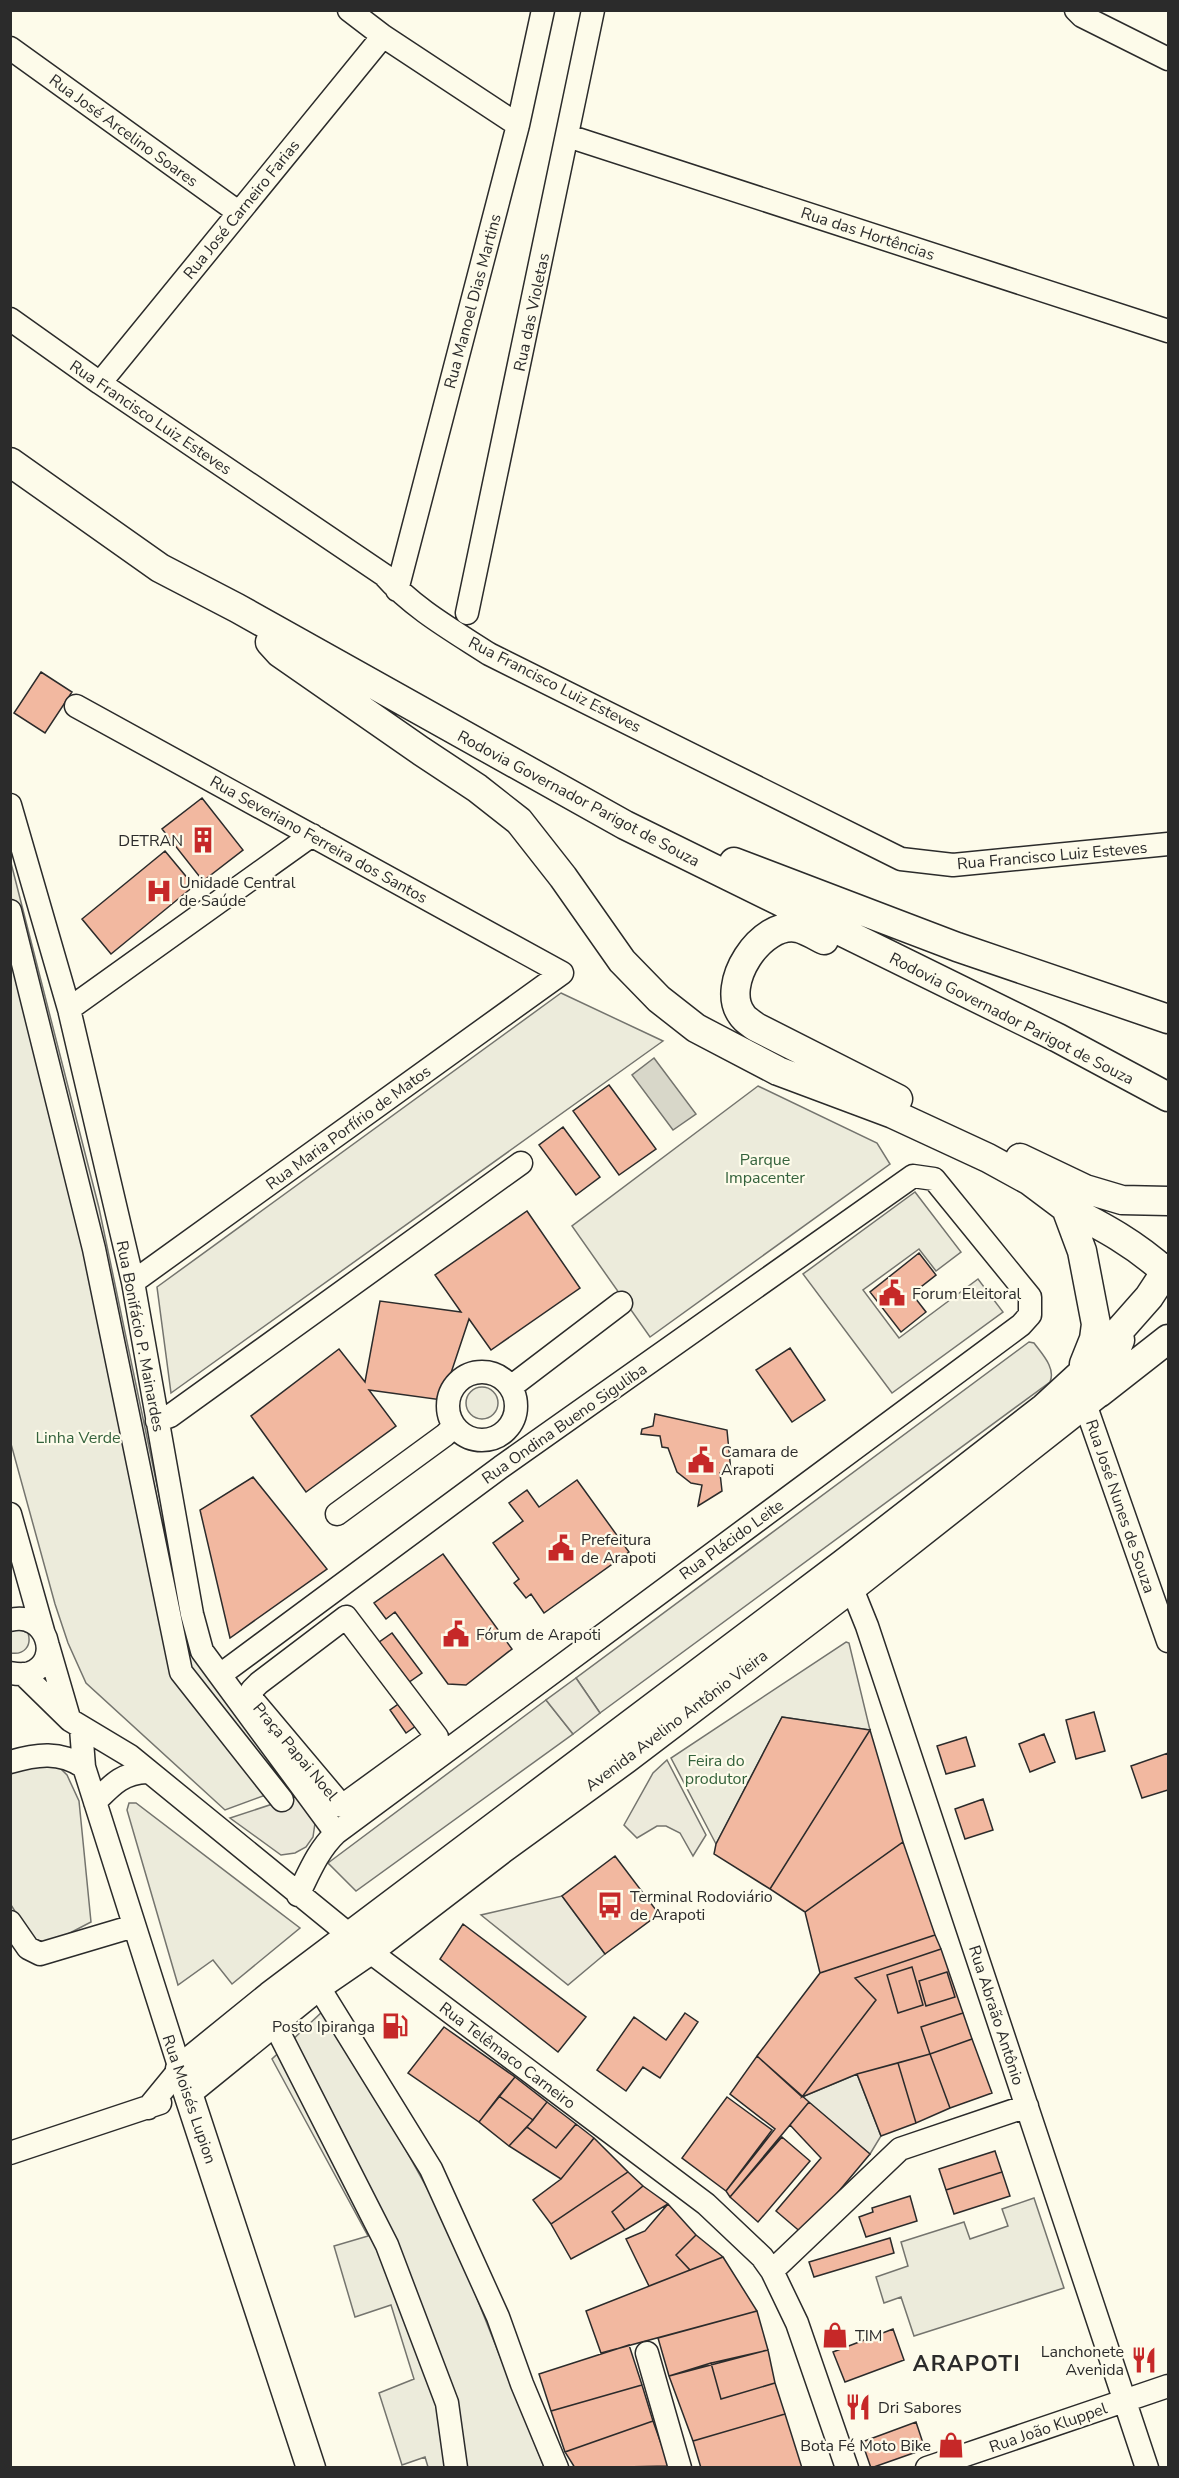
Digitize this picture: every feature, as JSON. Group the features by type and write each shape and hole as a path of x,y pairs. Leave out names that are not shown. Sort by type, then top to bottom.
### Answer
{"main road":[{"name":"Rodovia Governador Parigot de Souza","path":"10,462 160,568 237,608 624,825 1058,1038 1168,1097"},
{"path":"237,608 280,652 477,788 519,821 564,877 622,961 659,999 696,1028 778,1071 893,1114 988,1158 1030,1181 1066,1208 1110,1230 1167,1270"},
{"path":"624,825 683,842 957,947 1168,1019"},
{"path":"1058,1038 1000,1021 796,928 771,935 756,945 747,956 737,978 736,998 740,1014 756,1027 804,1053 1085,1189 1122,1200 1168,1201"},
{"path":"1066,1208 1082,1251 1096,1324 1087,1391"},
{"name":"Avenida Avelino Antônio Vieira","path":"185,2080 359,1943 847,1576 1044,1408 1087,1391 1128,1321 1149,1297 1167,1270"},
{"path":"1087,1391 1165,1343"},
{"name":"Avenida Avelino Antônio Vieira","path":"275,2010 318,1986 359,1943"},
{"name":"Rua Moisés Lupion","path":"185,2080 311,2468"}],"street":[{"path":"350,10 383,36 518,125"},
{"name":"Rua Manoel Dias Martins","path":"397,590 518,125 543,10"},
{"name":"Rua das Violetas","path":"467,613 568,136 592,10"},
{"path":"1076,10 1082,16 1168,59"},
{"name":"Rua José Carneiro Farias","path":"100,383 383,36"},
{"name":"Rua José Arcelino Soares","path":"15,60 238,212"},
{"name":"Rua das Hortências","path":"568,136 1168,331"},
{"name":"Rua Francisco Luiz Esteves","path":"10,319 100,383 384,575 397,590 440,623 489,654 901,859 953,865 1168,844"},
{"name":"Rua Severiano Ferreira dos Santos","path":"76,706 562,973"},
{"name":"Rua Bonifácio P. Mainardes","path":"10,805 69,1009 133,1282 192,1614 202,1651 336,1833"},
{"path":"69,1009 312,835"},
{"path":"10,911 93,1249 181,1672 282,1800"},
{"name":"Rua Maria Porfírio de Matos","path":"133,1282 562,973"},
{"path":"157,1421 180,1409 521,1163"},
{"name":"Rua Ondina Bueno Siguliba","path":"220,1675 501,1467 913,1176"},
{"name":"Rua Plácido Leite","path":"298,1895 326,1842 336,1833 1021,1325 1030,1316 1030,1297 934,1179 913,1176"},
{"path":"512,1386 621,1303"},
{"path":"475,1372 497,1375 512,1386 517,1400 514,1421 500,1436 488,1441 469,1438 454,1426 448,1414 450,1393 464,1377 475,1372"},
{"name":"Rua José Nunes de Souza","path":"1087,1391 1168,1641"},
{"path":"514,1421 538,1442"},
{"path":"337,1514 454,1426"},
{"path":"488,1441 501,1467"},
{"name":"Rua Moisés Lupion","path":"10,1514 45,1639 76,1724 84,1767 185,2080"},
{"name":"Rua Abraão Antônio","path":"847,1576 871,1638 1147,2468"},
{"path":"11,1615 35,1623 45,1639 46,1657 40,1666 30,1673 17,1674"},
{"name":"Praça Papai Noel","path":"346,1617 436,1737 342,1806 252,1699 252,1690 346,1617"},
{"path":"17,1674 76,1724"},
{"name":"Rua Telêmaco Carneiro","path":"76,1724 130,1756 359,1943 706,2204 762,2257 772,2271 797,2323 847,2468"},
{"path":"10,1762 48,1754 70,1758 84,1767"},
{"path":"95,1802 118,1780 132,1772 147,1772"},
{"path":"10,1922 28,1948 40,1954 134,1926"},
{"path":"318,1986 431,2169 498,2317 556,2468"},
{"path":"275,2010 387,2245 447,2403 456,2468"},
{"path":"10,2153 148,2108 185,2080"},
{"path":"772,2271 900,2149 1027,2106"},
{"path":"647,2353 680,2468"},
{"name":"Rua João Kluppel","path":"927,2468 1168,2386"}],"green space":[{"name":"Linha Verde","path":"10,859 99,1208 185,1619 290,1786 225,1810 86,1683 68,1643 55,1604 11,1444"},
{"path":"561,993 663,1041 171,1393 157,1287"},
{"name":"Parque Impacenter","path":"758,1086 877,1143 890,1164 650,1337 572,1226"},
{"path":"915,1192 961,1252 936,1271 919,1249 863,1290 899,1338 978,1279 1003,1312 892,1393 803,1274"},
{"path":"1029,1342 1034,1343 1050,1366 1050,1382 600,1713 576,1678"},
{"path":"482,1387 493,1392 498,1403 493,1414 482,1419 471,1414 466,1403 471,1392"},
{"path":"10,1625 28,1633 28,1646 20,1653 11,1653"},
{"name":"Feira do produtor","path":"846,1642 849,1643 870,1730 782,1717 716,1844 671,1758"},
{"path":"546,1700 573,1734 356,1891 328,1863"},
{"path":"53,1761 67,1775 79,1801 91,1922 43,1947 35,1943 11,1905 11,1773"},
{"path":"129,1803 136,1803 300,1928 232,1984 213,1960 178,1985 127,1810"},
{"path":"322,2012 397,2134 449,2228 544,2467 428,2467 425,2457 402,2465 379,2393 414,2379 391,2305 355,2317 334,2246 368,2236 272,2059"},
{"path":"1034,2198 1064,2288 914,2336 901,2297 884,2303 876,2277 908,2266 901,2242 964,2222 970,2239 1008,2226 1002,2209"}],"shaded area":[{"path":"654,1058 696,1114 673,1130 632,1075"},
{"path":"576,1678 600,1713 573,1734 546,1700"},
{"path":"667,1760 706,1835 693,1856 680,1833 666,1826 657,1826 637,1838 624,1825 653,1773"},
{"path":"297,1796 315,1823 313,1837 306,1847 295,1853 281,1855 230,1818"},
{"path":"562,1896 605,1954 568,1985 481,1915"},
{"path":"857,2074 881,2136 870,2154 802,2097"}],"building":[{"path":"41,672 72,692 45,733 14,713"},
{"name":"DETRAN","path":"202,798 243,850 203,881 162,829"},
{"name":"Unidade Central de Saúde","path":"165,851 194,886 111,954 82,919"},
{"path":"609,1085 656,1149 619,1175 573,1111"},
{"path":"563,1127 600,1177 576,1195 539,1145"},
{"path":"527,1211 580,1288 491,1350 469,1319 442,1400 369,1390 396,1426 306,1492 251,1416 339,1349 365,1382 380,1301 461,1312 435,1275"},
{"name":"Forum Eleitoral","path":"919,1253 936,1275 912,1294 926,1312 901,1332 870,1292"},
{"path":"790,1348 825,1400 792,1422 756,1370"},
{"name":"Camara de Arapoti","path":"655,1414 727,1430 731,1472 720,1473 722,1491 698,1506 702,1485 691,1483 677,1472 668,1448 662,1447 660,1436 641,1434 642,1429 653,1426"},
{"path":"253,1477 327,1569 230,1638 200,1510"},
{"name":"Prefeitura de Arapoti","path":"577,1480 629,1552 544,1613 531,1594 526,1598 514,1583 519,1579 493,1543 523,1521 509,1503 527,1490 539,1507"},
{"name":"Fórum de Arapoti","path":"443,1554 512,1649 466,1685 448,1684 395,1612 386,1619 374,1603"},
{"path":"392,1633 422,1673 405,1685 375,1645"},
{"path":"404,1700 420,1723 406,1733 390,1710"},
{"path":"1094,1712 1105,1751 1076,1759 1066,1720"},
{"path":"782,1717 870,1730 770,1889 714,1854 716,1844"},
{"path":"870,1730 903,1842 805,1912 770,1889"},
{"path":"1044,1734 1055,1762 1030,1772 1019,1744"},
{"path":"966,1737 975,1766 946,1774 937,1746"},
{"path":"1168,1753 1168,1790 1142,1798 1131,1766"},
{"path":"983,1799 993,1830 965,1839 955,1809"},
{"path":"903,1842 935,1935 820,1973 805,1912"},
{"name":"Terminal Rodoviário de Arapoti","path":"615,1856 659,1914 605,1954 562,1896"},
{"path":"463,1924 586,2017 558,2052 440,1959"},
{"path":"935,1935 941,1949 855,1978 876,2000 802,2097 757,2056 820,1973"},
{"path":"941,1949 963,2013 921,2027 930,2054 857,2074 802,2097 876,2000 855,1978"},
{"path":"912,1967 923,2005 898,2013 887,1975"},
{"path":"947,1972 955,1997 926,2006 919,1981"},
{"path":"685,2013 698,2022 660,2078 643,2067 626,2091 597,2070 634,2017 666,2040"},
{"path":"963,2013 972,2039 930,2054 921,2027"},
{"path":"444,2027 515,2077 479,2122 408,2073"},
{"path":"972,2039 992,2093 950,2108 930,2054"},
{"path":"930,2054 950,2108 916,2123 898,2063"},
{"path":"757,2056 809,2102 730,2197 726,2191 775,2129 730,2094"},
{"path":"898,2063 916,2123 881,2136 857,2074"},
{"path":"515,2077 547,2102 533,2120 499,2096"},
{"path":"499,2096 533,2120 509,2146 479,2122"},
{"path":"727,2097 772,2130 726,2191 682,2158"},
{"path":"547,2102 576,2124 556,2148 527,2127"},
{"path":"809,2102 870,2154 803,2234 776,2211 821,2158 790,2125"},
{"path":"576,2124 594,2138 561,2179 509,2146 527,2127 556,2148"},
{"path":"782,2137 810,2161 758,2222 730,2197"},
{"path":"594,2138 628,2172 551,2224 533,2200 561,2179"},
{"path":"995,2151 1002,2172 946,2190 939,2169"},
{"path":"628,2172 643,2186 612,2212 625,2230 571,2259 551,2224"},
{"path":"1002,2172 1010,2196 954,2214 946,2190"},
{"path":"643,2186 668,2204 625,2230 612,2212"},
{"path":"910,2196 917,2221 866,2237 859,2217 873,2212 872,2208"},
{"path":"668,2204 696,2235 676,2255 690,2270 649,2286 626,2239 645,2231"},
{"path":"696,2235 723,2257 690,2270 676,2255"},
{"path":"890,2238 894,2253 814,2277 809,2262"},
{"path":"723,2257 757,2311 601,2353 586,2311"},
{"path":"757,2311 768,2350 669,2376 658,2338"},
{"path":"893,2329 904,2360 845,2382 833,2352"},
{"path":"629,2345 642,2385 551,2411 539,2374"},
{"path":"768,2350 775,2383 721,2399 711,2363"},
{"path":"711,2363 721,2399 775,2383 785,2414 693,2441 669,2376"},
{"path":"642,2385 653,2421 565,2452 551,2411"},
{"path":"785,2414 802,2468 701,2468 693,2441"},
{"path":"653,2421 669,2466 575,2468 565,2452"},
{"path":"916,2422 925,2449 871,2468 862,2442"}],"place":[{"name":"DETRAN","path":"203,840"},
{"name":"Unidade Central de Saúde","path":"159,891"},
{"name":"Forum Eleitoral","path":"892,1293"},
{"name":"Camara de Arapoti","path":"701,1460"},
{"name":"Prefeitura de Arapoti","path":"561,1548"},
{"name":"Fórum de Arapoti","path":"456,1634"},
{"name":"Terminal Rodoviário de Arapoti","path":"610,1905"},
{"name":"Posto Ipiranga","path":"395,2026"},
{"name":"TIM","path":"835,2335"},
{"name":"Lanchonete Avenida","path":"1144,2360"},
{"name":"Dri Sabores","path":"858,2407"},
{"name":"Bota Fé Moto Bike","path":"951,2445"}],"district":[{"name":"ARAPOTI","path":"967,2363"}]}
